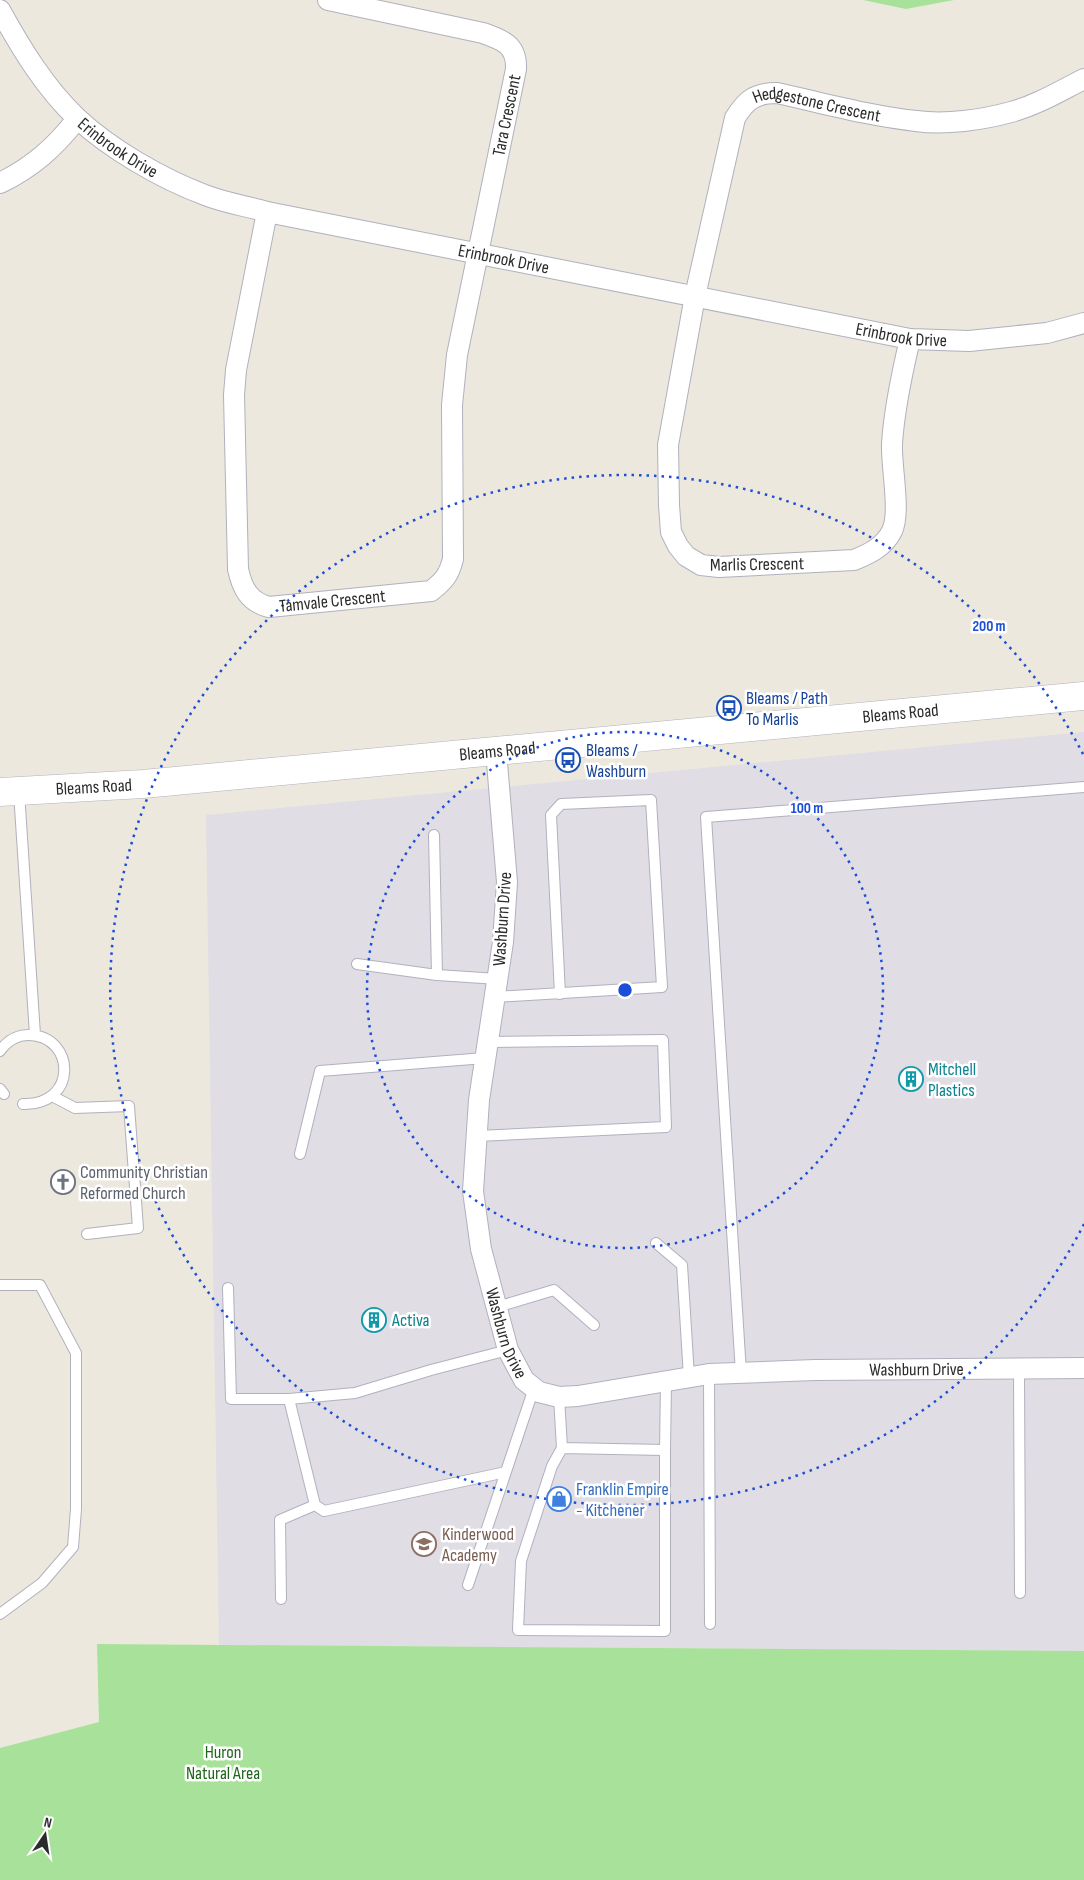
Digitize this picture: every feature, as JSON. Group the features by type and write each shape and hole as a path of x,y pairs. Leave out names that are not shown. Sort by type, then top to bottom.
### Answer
{"main road":[{"name":"Bleams Road","path":"9,792 143,784 1084,696"}],"street":[{"name":"Tara Crescent","path":"328,0 483,33 501,39 516,58 516,69 478,254"},
{"name":"Erinbrook Drive","path":"0,10 22,50 55,94 77,119 123,154 168,180 206,196 267,212 910,339 969,341 1047,332 1084,324"},
{"name":"Hedgestone Crescent","path":"695,296 735,118 752,98 765,93 777,92 917,122 952,121 1011,112 1038,102 1084,79"},
{"path":"0,183 21,172 58,142 77,119"},
{"name":"Tamvale Crescent","path":"267,212 240,345 234,395 238,569 241,583 246,593 260,605 269,607 430,591 440,585 450,573 453,559 452,405 457,355 478,254"},
{"name":"Marlis Crescent","path":"695,296 668,445 669,506 671,532 678,546 686,556 701,564 719,567 854,560 872,553 885,542 893,530 895,516 892,446 895,419 910,339"},
{"name":"Washburn Drive","path":"496,752 507,882 503,942 479,1100 473,1191 481,1249 508,1350 524,1380 539,1392 559,1397 578,1396 709,1374 815,1370 1084,1368"}],"lane":[{"path":"741,1373 706,817 1084,787"},
{"path":"9,792 35,1035"},
{"path":"356,964 437,975 496,988 560,994 662,987 652,800 561,804 550,815 560,994"},
{"path":"434,835 437,975"},
{"path":"0,1051 10,1040 19,1036 35,1035 52,1043 62,1058 64,1076 61,1085 52,1096 41,1103 23,1104"},
{"path":"300,1154 320,1071 487,1050 663,1040 666,1126 477,1136"},
{"path":"52,1096 75,1108 129,1106 138,1228 87,1234"},
{"path":"656,1243 682,1265 689,1377"},
{"path":"0,1285 40,1285 76,1353 76,1499 73,1547 42,1583 0,1614"},
{"path":"228,1288 231,1399 289,1399 355,1393 508,1350"},
{"path":"497,1307 554,1290 594,1325"},
{"path":"1019,1369 1020,1593"},
{"path":"709,1374 710,1624"},
{"path":"559,1397 562,1448 552,1466 521,1561 518,1630 665,1631 666,1381"},
{"path":"468,1585 534,1388"},
{"path":"289,1399 315,1505 324,1511 506,1472"},
{"path":"562,1448 665,1450"},
{"path":"281,1599 280,1520 315,1505"}],"shaded area":[{"path":"1084,732 1084,1651 219,1645 206,815"}],"green space":[{"path":"863,0 954,0 906,9"},
{"name":"Huron Natural Area","path":"97,1644 1084,1651 1084,1880 0,1880 0,1748 99,1722"}],"place":[{"name":"Bleams / Path To Marlis","path":"729,708"},
{"name":"Bleams / Washburn","path":"568,760"},
{"name":"Mitchell Plastics","path":"911,1079"},
{"name":"Community Christian Reformed Church","path":"63,1182"},
{"name":"Activa","path":"374,1320"},
{"name":"Franklin Empire - Kitchener","path":"559,1499"},
{"name":"Kinderwood Academy","path":"424,1544"}]}
